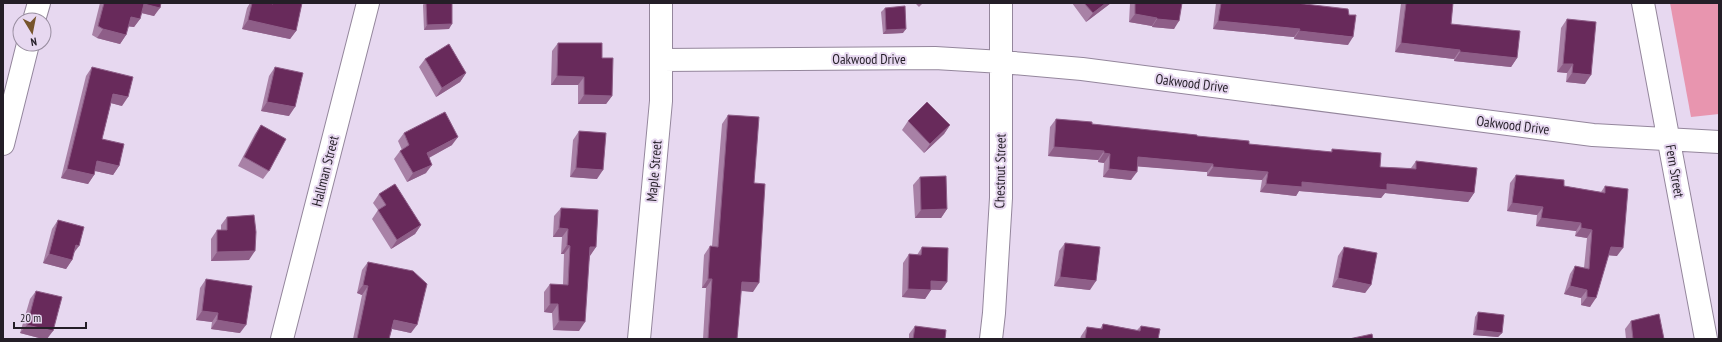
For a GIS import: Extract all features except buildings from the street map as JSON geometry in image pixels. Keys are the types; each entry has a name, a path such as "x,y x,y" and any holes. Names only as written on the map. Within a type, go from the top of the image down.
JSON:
{"street":[{"name":"Hallman Street","path":"282,339 368,3"},
{"name":"Maple Street","path":"639,339 661,101 661,3"},
{"name":"Chestnut Street","path":"991,339 1001,198 1001,3"},
{"name":"Fern Street","path":"1642,3 1706,339"},
{"path":"3,144 26,52"},
{"name":"Oakwood Drive","path":"662,60 935,58 1002,62 1082,69 1593,135 1719,142"}],"shaded area":[{"path":"1670,3 1719,3 1719,114 1691,117"}]}
